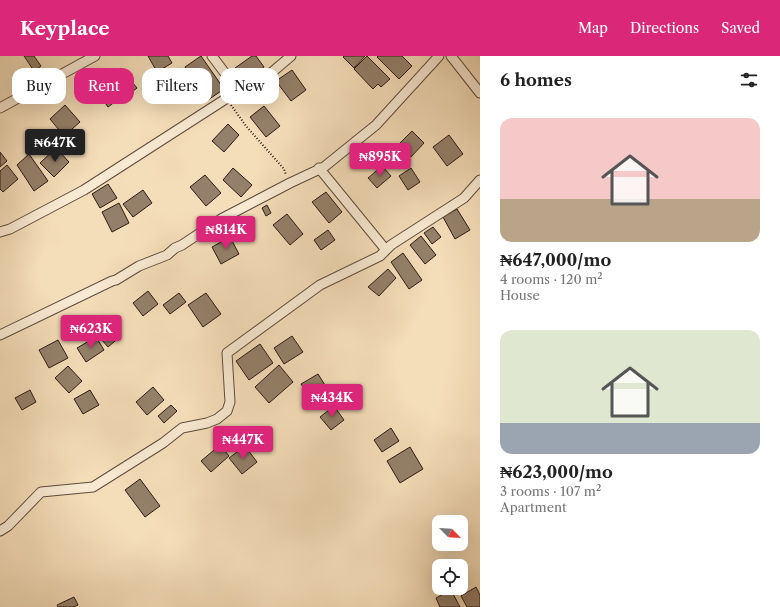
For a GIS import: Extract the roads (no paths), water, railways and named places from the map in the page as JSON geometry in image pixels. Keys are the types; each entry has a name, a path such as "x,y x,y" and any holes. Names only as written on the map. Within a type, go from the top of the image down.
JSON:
{"street":[{"path":"0,108 95,56"},
{"path":"212,56 221,68"},
{"path":"277,68 291,56"},
{"path":"0,335 116,280 139,266 167,255 175,248 221,220 319,168 324,167 376,125 439,56"},
{"path":"451,56 480,93"},
{"path":"0,232 10,229 84,190 220,103"},
{"path":"319,168 386,250"},
{"path":"0,531 8,526 42,492 93,487 163,444 182,428 207,423 217,419 227,411 230,402 227,353 320,285 380,256 391,245 464,198 480,180"}]}
